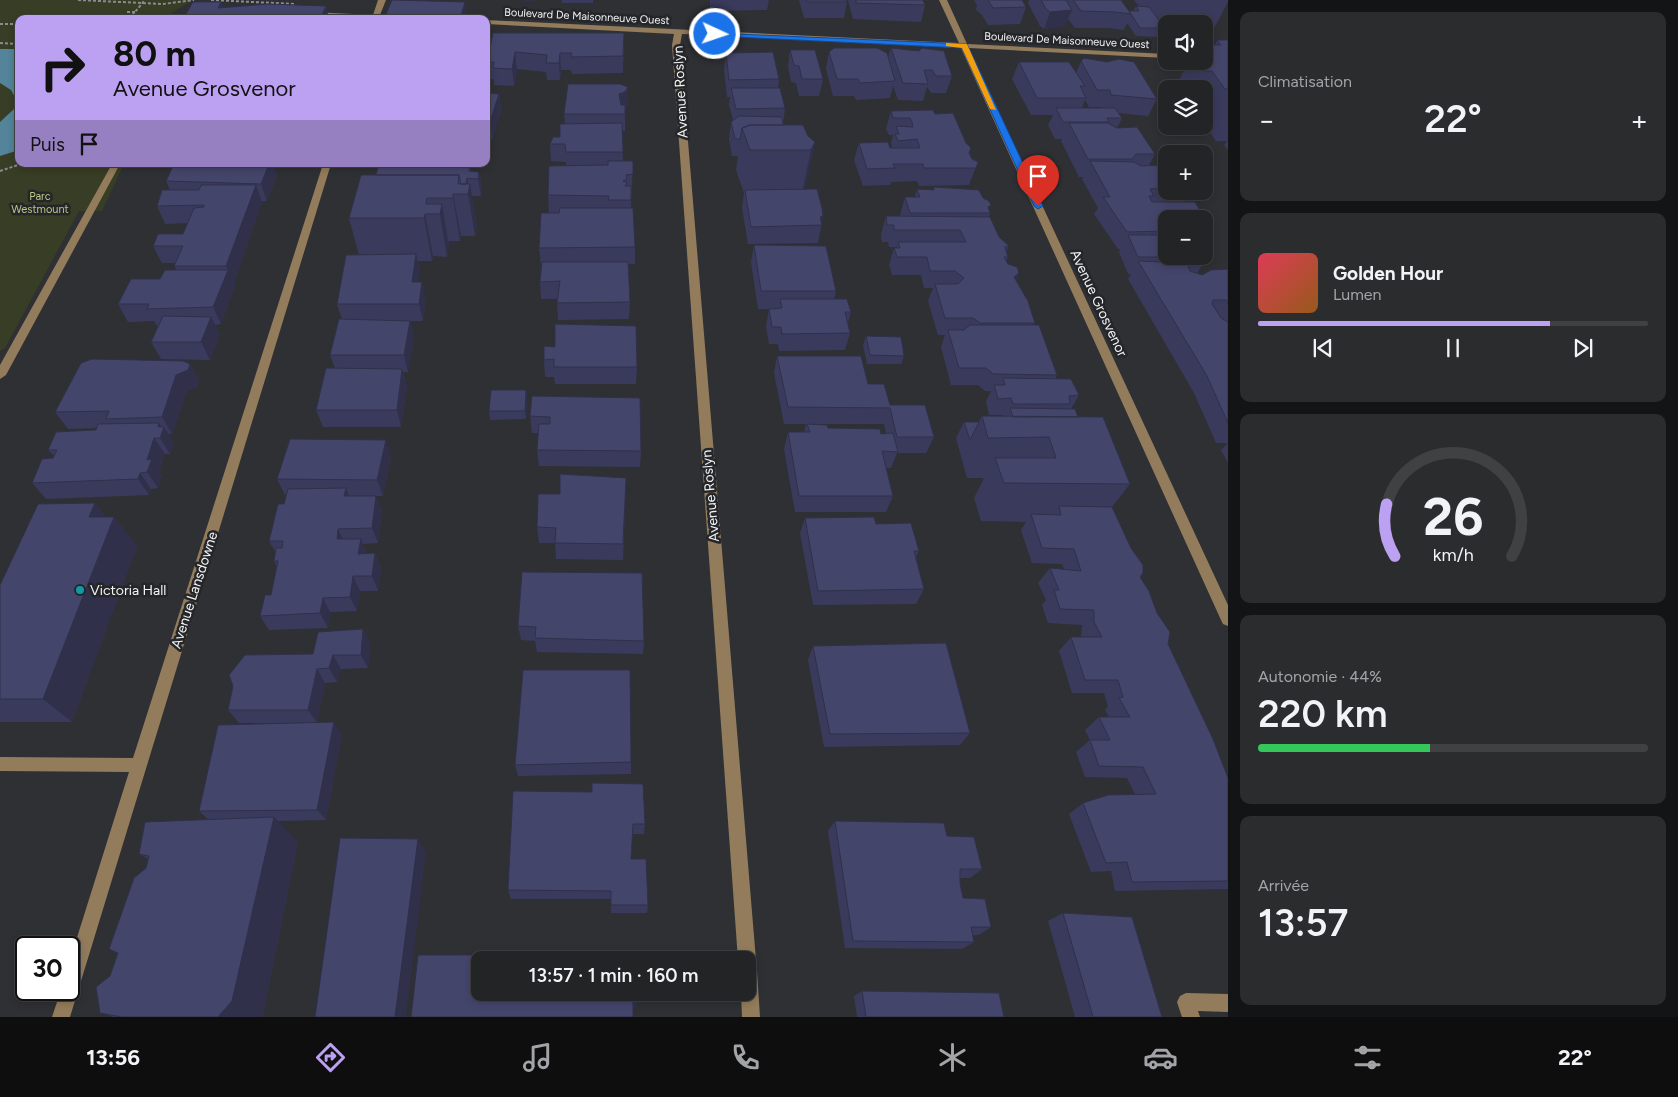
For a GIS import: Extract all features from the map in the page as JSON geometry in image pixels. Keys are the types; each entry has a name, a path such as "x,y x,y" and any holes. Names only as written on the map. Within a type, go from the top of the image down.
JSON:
{"street":[{"path":"376,15 382,0"},
{"name":"Avenue Grosvenor","path":"943,0 1228,620"},
{"path":"302,13 331,15"},
{"name":"Boulevard De Maisonneuve Ouest","path":"490,22 1158,56"},
{"name":"Avenue Roslyn","path":"678,32 676,45 683,149 746,951"},
{"path":"0,375 114,167"},
{"name":"Avenue Lansdowne","path":"61,1017 137,765 219,513 326,167"},
{"path":"0,764 137,765"},
{"path":"750,1001 751,1017"},
{"path":"1191,1017 1186,1002 1228,1003"}],"path":[{"path":"78,0 142,4 163,4 194,0"},
{"path":"110,2 115,0"},
{"path":"133,15 145,0"},
{"path":"211,0 297,4"},
{"path":"127,12 135,12"},
{"path":"0,24 15,24"},
{"path":"0,43 15,44"},
{"path":"0,171 15,166"}],"green space":[{"name":"Parc Westmount","path":"0,0 193,0 171,15 15,15 15,167 123,167 102,211 79,211 5,348 0,351"}],"water":[{"path":"0,49 15,49 15,97 11,90 0,83"},
{"path":"15,106 15,151 0,156 0,122"}],"building":[{"path":"392,0 465,2 461,15 386,15"},
{"path":"806,0 847,0 847,2 807,2"},
{"path":"856,0 923,0 925,5 856,3"},
{"path":"988,0 1022,0 1026,7 993,8"},
{"path":"1041,0 1066,0 1072,10 1050,12"},
{"path":"1073,0 1121,0 1131,14 1081,11"},
{"path":"193,2 221,2 218,8 268,4 326,6 322,15 185,15"},
{"path":"1136,6 1149,7 1158,19 1158,28 1140,28 1129,11 1139,11"},
{"path":"493,33 624,33 623,56 571,57 572,53 560,53 559,63 546,63 547,55 515,52 512,69 493,68 494,62 490,62"},
{"path":"1217,40 1228,40 1228,89 1225,89 1212,71 1203,70 1213,70 1213,45 1221,45"},
{"path":"834,48 877,48 887,53 895,81 860,83 858,79 837,79 829,52"},
{"path":"891,48 919,51 922,48 944,51 952,76 936,76 932,70 924,70 928,84 903,83"},
{"path":"790,50 815,50 823,79 802,79 799,66 794,65"},
{"path":"773,52 779,79 729,80 726,53"},
{"path":"1084,58 1107,62 1119,59 1134,62 1157,99 1111,95 1110,90 1097,90 1081,61"},
{"path":"1019,62 1069,62 1085,86 1080,86 1086,98 1037,98"},
{"path":"568,84 620,84 628,87 625,92 619,94 621,105 625,105 625,114 564,114"},
{"path":"731,88 780,88 785,108 736,109"},
{"path":"490,93 499,94 490,122"},
{"path":"1056,108 1115,108 1122,118 1107,118 1109,122 1063,122"},
{"path":"933,110 935,114 953,113 966,143 971,148 969,153 972,159 978,162 976,168 924,168 923,164 893,164 895,168 867,169 859,143 888,142 890,148 920,148 917,139 898,141 895,134 899,134 896,126 913,127 912,122 910,118 893,118 891,111"},
{"path":"739,116 782,117 783,125 750,125 742,128 740,139 735,139 731,122"},
{"path":"622,123 623,152 566,152 565,144 550,144 553,137 560,137 560,124"},
{"path":"1069,123 1108,123 1117,128 1137,127 1155,154 1136,154 1132,159 1088,159"},
{"path":"750,125 803,125 808,136 815,142 811,150 750,150 742,128"},
{"path":"608,161 633,161 633,174 626,175 627,179 623,181 627,182 625,186 631,186 631,200 608,200 609,196 548,195 549,166 608,165"},
{"path":"1090,161 1134,162 1141,166 1158,165 1158,188 1150,189 1154,196 1149,196 1152,202 1195,202 1200,210 1158,210 1158,231 1127,232 1103,197 1110,197"},
{"path":"173,167 268,167 261,184 166,181"},
{"path":"378,167 470,167 469,171 479,172 478,179 467,178 466,184 461,184 459,175 376,175"},
{"path":"361,175 459,175 458,184 470,184 468,194 453,194 453,198 427,198 426,204 442,204 440,214 425,214 424,218 349,218"},
{"path":"201,185 256,185 226,266 174,266 183,246 153,246 158,234 183,234 194,208 204,207 204,205 157,206 162,190 199,190"},
{"path":"934,187 979,190 983,198 989,201 991,205 988,207 990,213 910,213 905,197 920,197 917,189 934,190"},
{"path":"817,189 822,208 823,216 820,217 822,225 751,227 745,190"},
{"path":"560,208 633,208 635,247 539,248 541,213 559,213"},
{"path":"886,216 990,217 999,237 1009,246 1005,247 1008,257 1004,257 1008,264 1017,267 1019,273 1014,277 1028,301 1035,323 980,323 973,318 945,318 935,284 958,284 964,278 955,271 930,271 927,257 897,257 894,248 900,248 898,242 966,242 960,230 894,230 894,225 887,225"},
{"path":"1128,235 1158,235 1158,257 1138,257"},
{"path":"754,245 826,246 836,291 761,291"},
{"path":"416,254 412,282 422,282 419,304 337,304 346,255"},
{"path":"1138,261 1158,262 1158,265 1188,265 1190,271 1202,275 1211,270 1228,269 1228,304 1226,300 1213,300 1212,304 1221,318 1228,322 1228,423 1207,376"},
{"path":"542,262 628,262 630,302 557,303 560,281 540,282"},
{"path":"165,270 228,270 213,307 147,309 149,304 118,304 131,279 160,279"},
{"path":"780,299 847,299 851,312 845,312 850,333 782,334 781,327 772,327 769,309 782,308"},
{"path":"163,316 211,317 201,342 151,342"},
{"path":"339,319 410,321 404,355 330,355"},
{"path":"555,324 636,326 637,367 554,367 554,359 544,360 544,346 555,347"},
{"path":"970,325 1039,325 1057,375 993,374 986,368 959,368 948,330 964,330"},
{"path":"866,336 901,337 904,356 870,355"},
{"path":"777,356 861,356 868,384 884,384 890,405 925,405 934,437 897,437 890,408 788,407"},
{"path":"92,359 183,361 190,364 188,370 176,375 162,417 106,419 109,411 55,412 81,363"},
{"path":"326,368 402,369 397,410 316,410"},
{"path":"1003,378 1071,379 1079,395 1069,396 1070,404 1013,404 1011,398 998,399 994,385 1005,385"},
{"path":"491,390 526,390 525,411 489,411"},
{"path":"532,396 640,398 641,451 537,450 539,424 550,424 550,417 530,416"},
{"path":"1010,408 1075,409 1078,417 1013,417"},
{"path":"982,416 1103,417 1130,484 1004,483 995,458 1056,458 1049,437 988,438"},
{"path":"964,422 979,422 970,440"},
{"path":"159,423 158,427 164,427 160,438 154,438 147,460 152,459 147,472 140,473 138,479 32,483 42,459 53,458 57,450 48,450 56,432 96,430 98,424"},
{"path":"807,424 827,425 828,428 880,429 881,434 893,433 898,452 882,451 893,496 799,496 788,432 810,432"},
{"path":"290,439 386,440 377,480 277,479"},
{"path":"560,474 626,478 623,544 555,543 556,528 537,527 538,494 560,494"},
{"path":"346,488 344,496 376,496 372,528 338,529 337,539 361,539 358,554 375,553 372,576 353,576 350,597 323,598 320,613 260,616 265,595 271,595 278,561 274,561 276,548 282,548 283,541 269,541 278,504 284,504 288,489"},
{"path":"95,503 89,517 114,517 43,699 0,699 0,585 38,504"},
{"path":"1059,506 1112,507 1131,548 1143,565 1143,573 1140,577 1149,591 1157,613 1170,632 1168,644 1213,739 1228,778 1228,881 1132,882 1127,862 1106,863 1083,803 1108,795 1156,794 1143,767 1099,766 1090,740 1110,740 1099,717 1130,717 1119,698 1123,697 1118,680 1085,680 1071,637 1102,637 1094,622 1094,610 1060,609 1054,590 1059,590 1050,568 1081,571 1074,549 1042,548 1031,514 1061,515"},
{"path":"874,517 876,524 911,523 919,551 914,551 924,589 818,591 805,518"},
{"path":"522,572 642,573 644,641 535,638 536,627 518,626"},
{"path":"363,629 361,655 333,655 329,668 317,669 308,710 228,710 233,686 229,675 245,655 313,654 318,632"},
{"path":"946,643 970,733 830,734 813,646"},
{"path":"523,670 630,670 631,762 515,765"},
{"path":"334,722 317,810 199,811 218,725"},
{"path":"592,783 643,784 645,824 633,824 631,859 646,859 648,905 611,905 611,891 508,890 513,791 592,792"},
{"path":"274,817 232,1001 218,1017 122,1017 100,1013 96,987 110,976 118,953 109,949 134,878 146,868 149,856 139,854 145,822"},
{"path":"835,821 944,823 947,836 974,837 982,869 960,869 960,884 963,898 985,899 991,927 971,927 974,942 853,941"},
{"path":"340,838 418,839 395,1017 315,1017"},
{"path":"1063,913 1132,917 1162,1017 1093,1017"},
{"path":"418,955 471,955 471,1001 633,1001 633,1017 411,1017"},
{"path":"862,991 999,993 1004,1017 866,1017"}],"slow traffic":[{"path":"949,45 964,46 994,109"}],"place":[{"name":"Victoria Hall","path":"80,590"}],"route":[{"path":"715,34 964,46 1038,206"}]}
